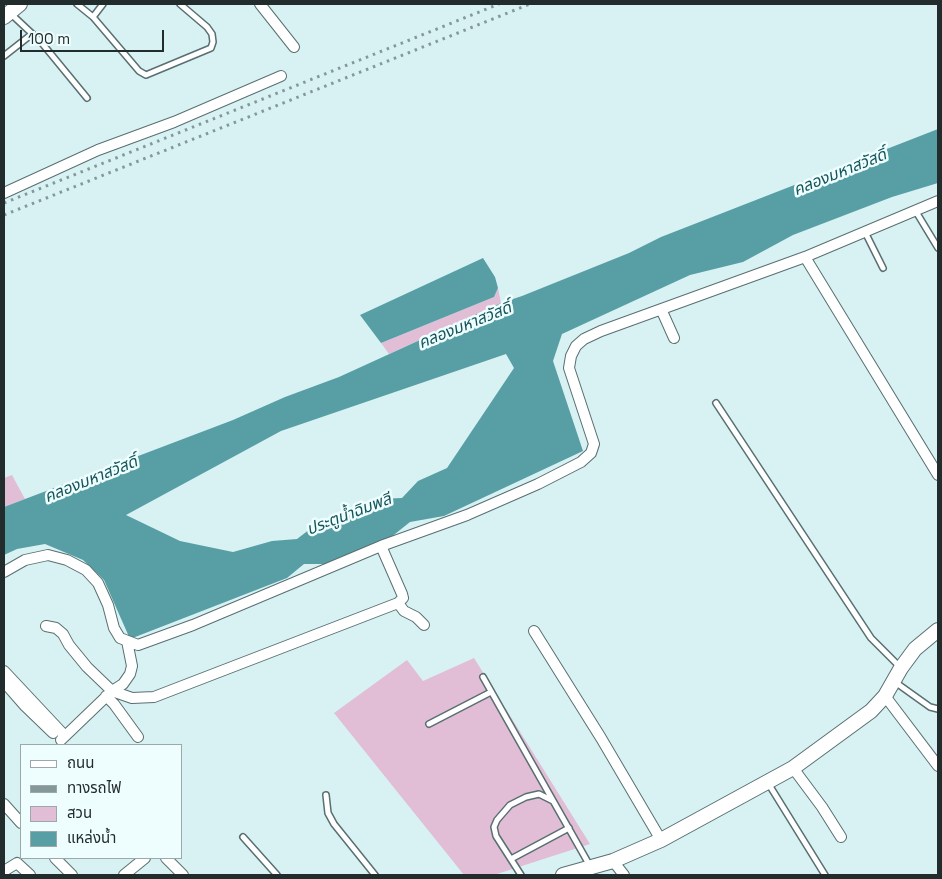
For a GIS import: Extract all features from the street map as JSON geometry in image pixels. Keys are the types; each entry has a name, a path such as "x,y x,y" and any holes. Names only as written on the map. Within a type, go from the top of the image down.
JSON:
{"street":[{"path":"260,4 294,47"},
{"path":"4,194 98,150 174,122 282,76"},
{"path":"4,572 25,560 48,555 67,560 86,570 98,583 108,605 114,628 120,638 138,645 193,625 382,546 467,515 538,484 581,462 590,453 594,444 569,368 571,356 576,346 584,339 601,331 805,257 938,201"},
{"path":"805,257 938,475"},
{"path":"661,309 674,338"},
{"path":"109,694 132,698 154,697 398,603 402,598 402,594 382,546"},
{"path":"398,603 404,611 416,616 424,625"},
{"path":"46,626 56,628 63,634 69,645 109,694 138,737"},
{"path":"563,875 613,861 661,840 793,768 871,711 885,696 901,668 915,649 938,630"},
{"path":"534,631 601,738 661,840"},
{"path":"64,740 109,694 123,684 130,674 132,666 127,641"},
{"path":"4,671 64,740"},
{"path":"4,682 25,706 64,740"},
{"path":"885,696 938,766"},
{"path":"793,768 822,807 840,836"},
{"path":"4,804 20,822"},
{"path":"56,859 72,875"},
{"path":"124,875 144,859"},
{"path":"167,859 183,875"},
{"path":"613,861 624,875"},
{"path":"4,871 17,862 30,875"}],"lane":[{"path":"77,4 93,18 140,71 146,75 211,48 213,42 212,34 207,27 180,4"},
{"path":"93,18 103,4"},
{"path":"11,11 41,42 87,98"},
{"path":"4,56 32,34"},
{"path":"915,210 938,248"},
{"path":"866,232 883,268"},
{"path":"716,403 871,638 901,668"},
{"path":"483,677 591,868"},
{"path":"894,681 930,707 938,709"},
{"path":"429,724 491,692"},
{"path":"768,782 825,875"},
{"path":"521,875 496,836 494,827 497,820 510,805 526,797 539,794 554,802"},
{"path":"326,795 328,813 334,824 375,875"},
{"path":"511,859 569,828"},
{"path":"242,837 277,875"}],"green space":[{"path":"498,288 501,303 389,354 381,343 494,297"},
{"path":"12,475 25,499 4,507 4,478"},
{"path":"474,658 590,844 494,875 464,875 334,713 407,660 423,681"}],"water":[{"path":"938,129 938,183 892,197 793,235 743,262 690,275 562,334 553,361 583,451 444,516 410,522 390,538 325,564 304,564 287,578 130,639 104,580 83,560 45,544 17,549 4,555 4,507 233,420 285,397 339,377 501,303 629,253 661,237","holes":["506,354 514,368 447,468 418,481 402,498 377,499 314,526 297,539 272,541 233,552 180,541 126,515 281,431"]},
{"path":"483,258 495,277 498,288 494,297 381,343 360,315"}],"railway":[{"path":"4,203 499,4"},
{"path":"4,215 530,4"}],"water label":[{"name":"คลองมหาสวัสดิ์","path":"840,173"},
{"name":"คลองมหาสวัสดิ์","path":"465,326"},
{"name":"คลองมหาสวัสดิ์","path":"91,480"},
{"name":"ประตูน้ำฉิมพลี","path":"349,515"}]}
